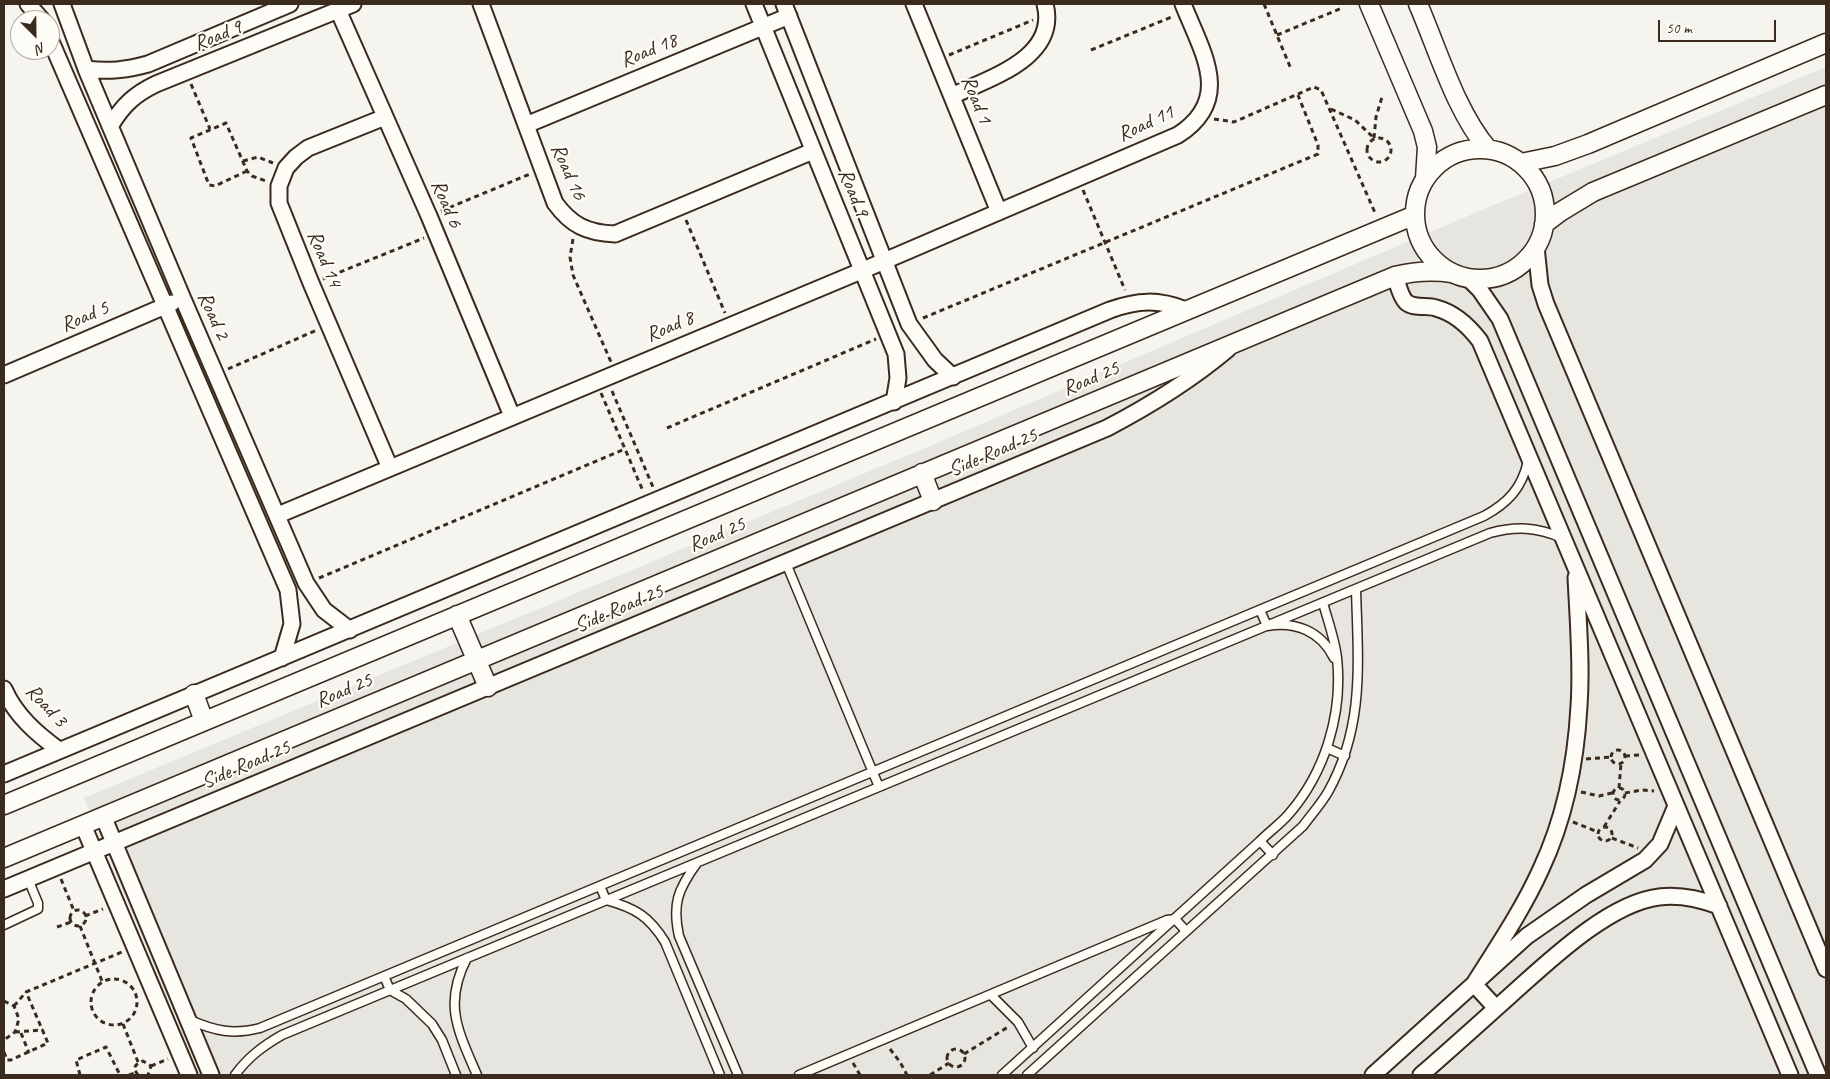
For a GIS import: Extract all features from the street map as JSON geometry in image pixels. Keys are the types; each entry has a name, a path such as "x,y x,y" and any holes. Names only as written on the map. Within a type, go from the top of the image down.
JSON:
{"street":[{"name":"Road 2","path":"62,4 86,69 306,583 324,610 350,630"},
{"name":"Road 9","path":"86,69 107,72 128,70 148,64 290,4"},
{"name":"Road 9","path":"110,125 122,107 137,93 353,4"},
{"name":"Road 16","path":"481,4 555,203 564,216 579,228 596,233 615,234 813,151"},
{"name":"Road 9","path":"754,4 896,354 898,378 894,402"},
{"name":"Road 1","path":"914,4 999,212"},
{"path":"1369,4 1423,131 1427,146 1425,179"},
{"path":"1418,4 1463,111 1478,138 1488,149"},
{"name":"Road 11","path":"1078,178 1178,135 1193,125 1204,112 1210,95 1211,77 1184,7"},
{"path":"952,96 1017,64 1034,52 1044,34 1046,9"},
{"name":"Road 6","path":"338,10 429,216 512,416"},
{"name":"Road 9","path":"787,10 883,262 909,324 935,360 952,377"},
{"name":"Road 18","path":"526,125 764,27 787,10"},
{"path":"1520,163 1555,156 1588,144 1826,44"},
{"name":"Road 2","path":"59,60 164,307 288,590 292,607 292,624 282,658"},
{"path":"1544,224 1576,201 1593,192 1826,95"},
{"name":"Road 14","path":"385,117 308,148 296,156 286,168 279,186 279,202 311,283 390,468"},
{"path":"1460,276 1488,279 1507,273 1524,262 1536,247 1544,224 1544,201 1536,180 1520,163 1505,154 1488,149 1470,150 1452,155 1437,165 1425,179 1417,196 1414,215 1419,239 1432,259 1480,290 1500,319 1818,1075"},
{"name":"Road 8","path":"278,515 862,271 1078,178"},
{"name":"Road 25","path":"4,805 1414,215"},
{"path":"1536,247 1537,266 1546,304 1826,969"},
{"name":"Road 25","path":"4,858 1395,276 1413,271 1432,270 1460,276"},
{"path":"1395,276 1404,300 1410,305 1435,307 1453,314 1468,326 1480,341 1790,1075"},
{"name":"Road 5","path":"4,375 183,299"},
{"path":"4,774 1130,302 1148,300 1168,302 1186,310"},
{"name":"Side Road 25","path":"4,889 786,563 1123,420 1153,404 1197,375 1237,342"},
{"path":"922,473 933,501"},
{"path":"1474,984 1516,918 1542,868 1561,817 1574,760 1580,705 1576,568"},
{"path":"457,615 488,687"},
{"name":"Road 3","path":"4,689 15,709 28,724 59,750"},
{"path":"194,694 204,721"},
{"path":"1373,1075 1546,922 1606,883 1637,866 1652,854 1667,832 1674,799"},
{"path":"103,816 210,1075"},
{"path":"83,825 189,1075"},
{"path":"1422,1075 1566,946 1619,911 1639,902 1659,897 1680,896 1719,906"},
{"path":"1474,984 1496,1008"}],"lane":[{"path":"187,1019 223,1032 242,1033 260,1028 1260,610 1501,506 1515,493 1525,476 1529,457"},
{"path":"235,1075 249,1058 282,1035 1490,533 1504,529 1534,528 1564,539"},
{"path":"786,563 879,787"},
{"path":"1027,1075 1303,826 1328,793 1345,756 1356,714 1358,671 1356,589"},
{"path":"1002,1075 1260,841 1288,814 1305,791 1327,748 1335,719 1338,688 1337,657 1323,603"},
{"path":"1260,610 1267,626"},
{"path":"1267,626 1287,624 1306,629 1316,635 1330,651 1337,672"},
{"path":"1091,680 1098,696"},
{"path":"980,727 986,742"},
{"path":"1327,748 1345,756"},
{"path":"709,840 715,855"},
{"path":"1260,841 1273,854"},
{"path":"696,863 685,880 677,898 675,917 679,936 738,1075"},
{"path":"4,925 38,909 38,903 28,879"},
{"path":"600,886 606,900 642,914 655,926 664,942 720,1075"},
{"path":"798,1075 1167,920 1175,920 1186,931"},
{"path":"491,931 497,946"},
{"path":"468,958 459,975 454,993 454,1012 458,1030 477,1075"},
{"path":"384,976 390,990 406,999 432,1024 442,1040 456,1075"},
{"path":"991,995 1018,1022 1032,1048"},
{"path":"1087,998 1098,1011"},
{"path":"697,1021 712,1015"}],"path":[{"path":"1264,4 1291,69"},
{"path":"1091,50 1184,7"},
{"path":"1277,35 1342,8"},
{"path":"937,60 1046,9"},
{"path":"185,72 210,129"},
{"path":"1204,112 1218,120 1234,122 1314,88 1321,90 1382,229"},
{"path":"909,324 1318,154 1318,145 1298,94"},
{"path":"1330,108 1355,120 1374,138 1387,140 1391,145 1389,158 1384,162 1371,160 1367,155 1367,148 1374,138 1376,117 1382,97"},
{"path":"247,172 214,186 209,185 190,139 210,129 228,124 247,172 252,176 279,186"},
{"path":"243,161 258,157 286,168"},
{"path":"429,216 542,169"},
{"path":"1078,178 1130,302"},
{"path":"680,206 730,326"},
{"path":"579,228 572,239 570,257 573,274 606,377 625,449 654,502"},
{"path":"311,283 436,233"},
{"path":"216,374 329,325"},
{"path":"667,428 888,334"},
{"path":"606,377 654,502"},
{"path":"306,583 625,449"},
{"path":"1567,789 1599,796 1612,793 1619,788 1621,763 1625,756 1621,750 1614,751 1611,757"},
{"path":"1574,760 1611,757"},
{"path":"1611,757 1614,763 1621,763"},
{"path":"1619,788 1625,793"},
{"path":"1598,832 1604,827 1625,793 1642,790 1674,799"},
{"path":"1612,793 1613,797 1620,800"},
{"path":"1561,817 1598,832 1601,841 1607,842 1612,838"},
{"path":"1604,827 1610,829 1612,838"},
{"path":"1612,838 1652,854"},
{"path":"56,867 74,911"},
{"path":"70,922 74,911"},
{"path":"74,911 79,911 85,916 83,924 80,926"},
{"path":"70,922 80,926"},
{"path":"57,927 70,922"},
{"path":"80,926 102,981"},
{"path":"14,1006 26,992 134,947"},
{"path":"113,978 124,980 135,992 137,1008 132,1017 123,1024 113,1026 103,1023 93,1012 90,997 94,988 102,981 113,978"},
{"path":"4,1052 9,1061 46,1045 42,1030 26,992"},
{"path":"4,1001 14,1006 20,1019 15,1032 4,1040"},
{"path":"964,1054 1018,1022"},
{"path":"123,1024 138,1062"},
{"path":"15,1032 42,1030"},
{"path":"21,1033 29,1053"},
{"path":"882,1040 900,1062 907,1075"},
{"path":"80,1075 76,1060 106,1047 120,1075"},
{"path":"959,1049 964,1054 963,1062 960,1065 952,1066 949,1063 947,1056 951,1050 959,1049"},
{"path":"138,1062 143,1061 151,1066 148,1075"},
{"path":"129,1075 136,1074 134,1069 138,1062"},
{"path":"930,1075 949,1063"}],"shaded area":[{"path":"1826,67 1826,1075 199,1075 84,798 918,451 1482,210"}]}
